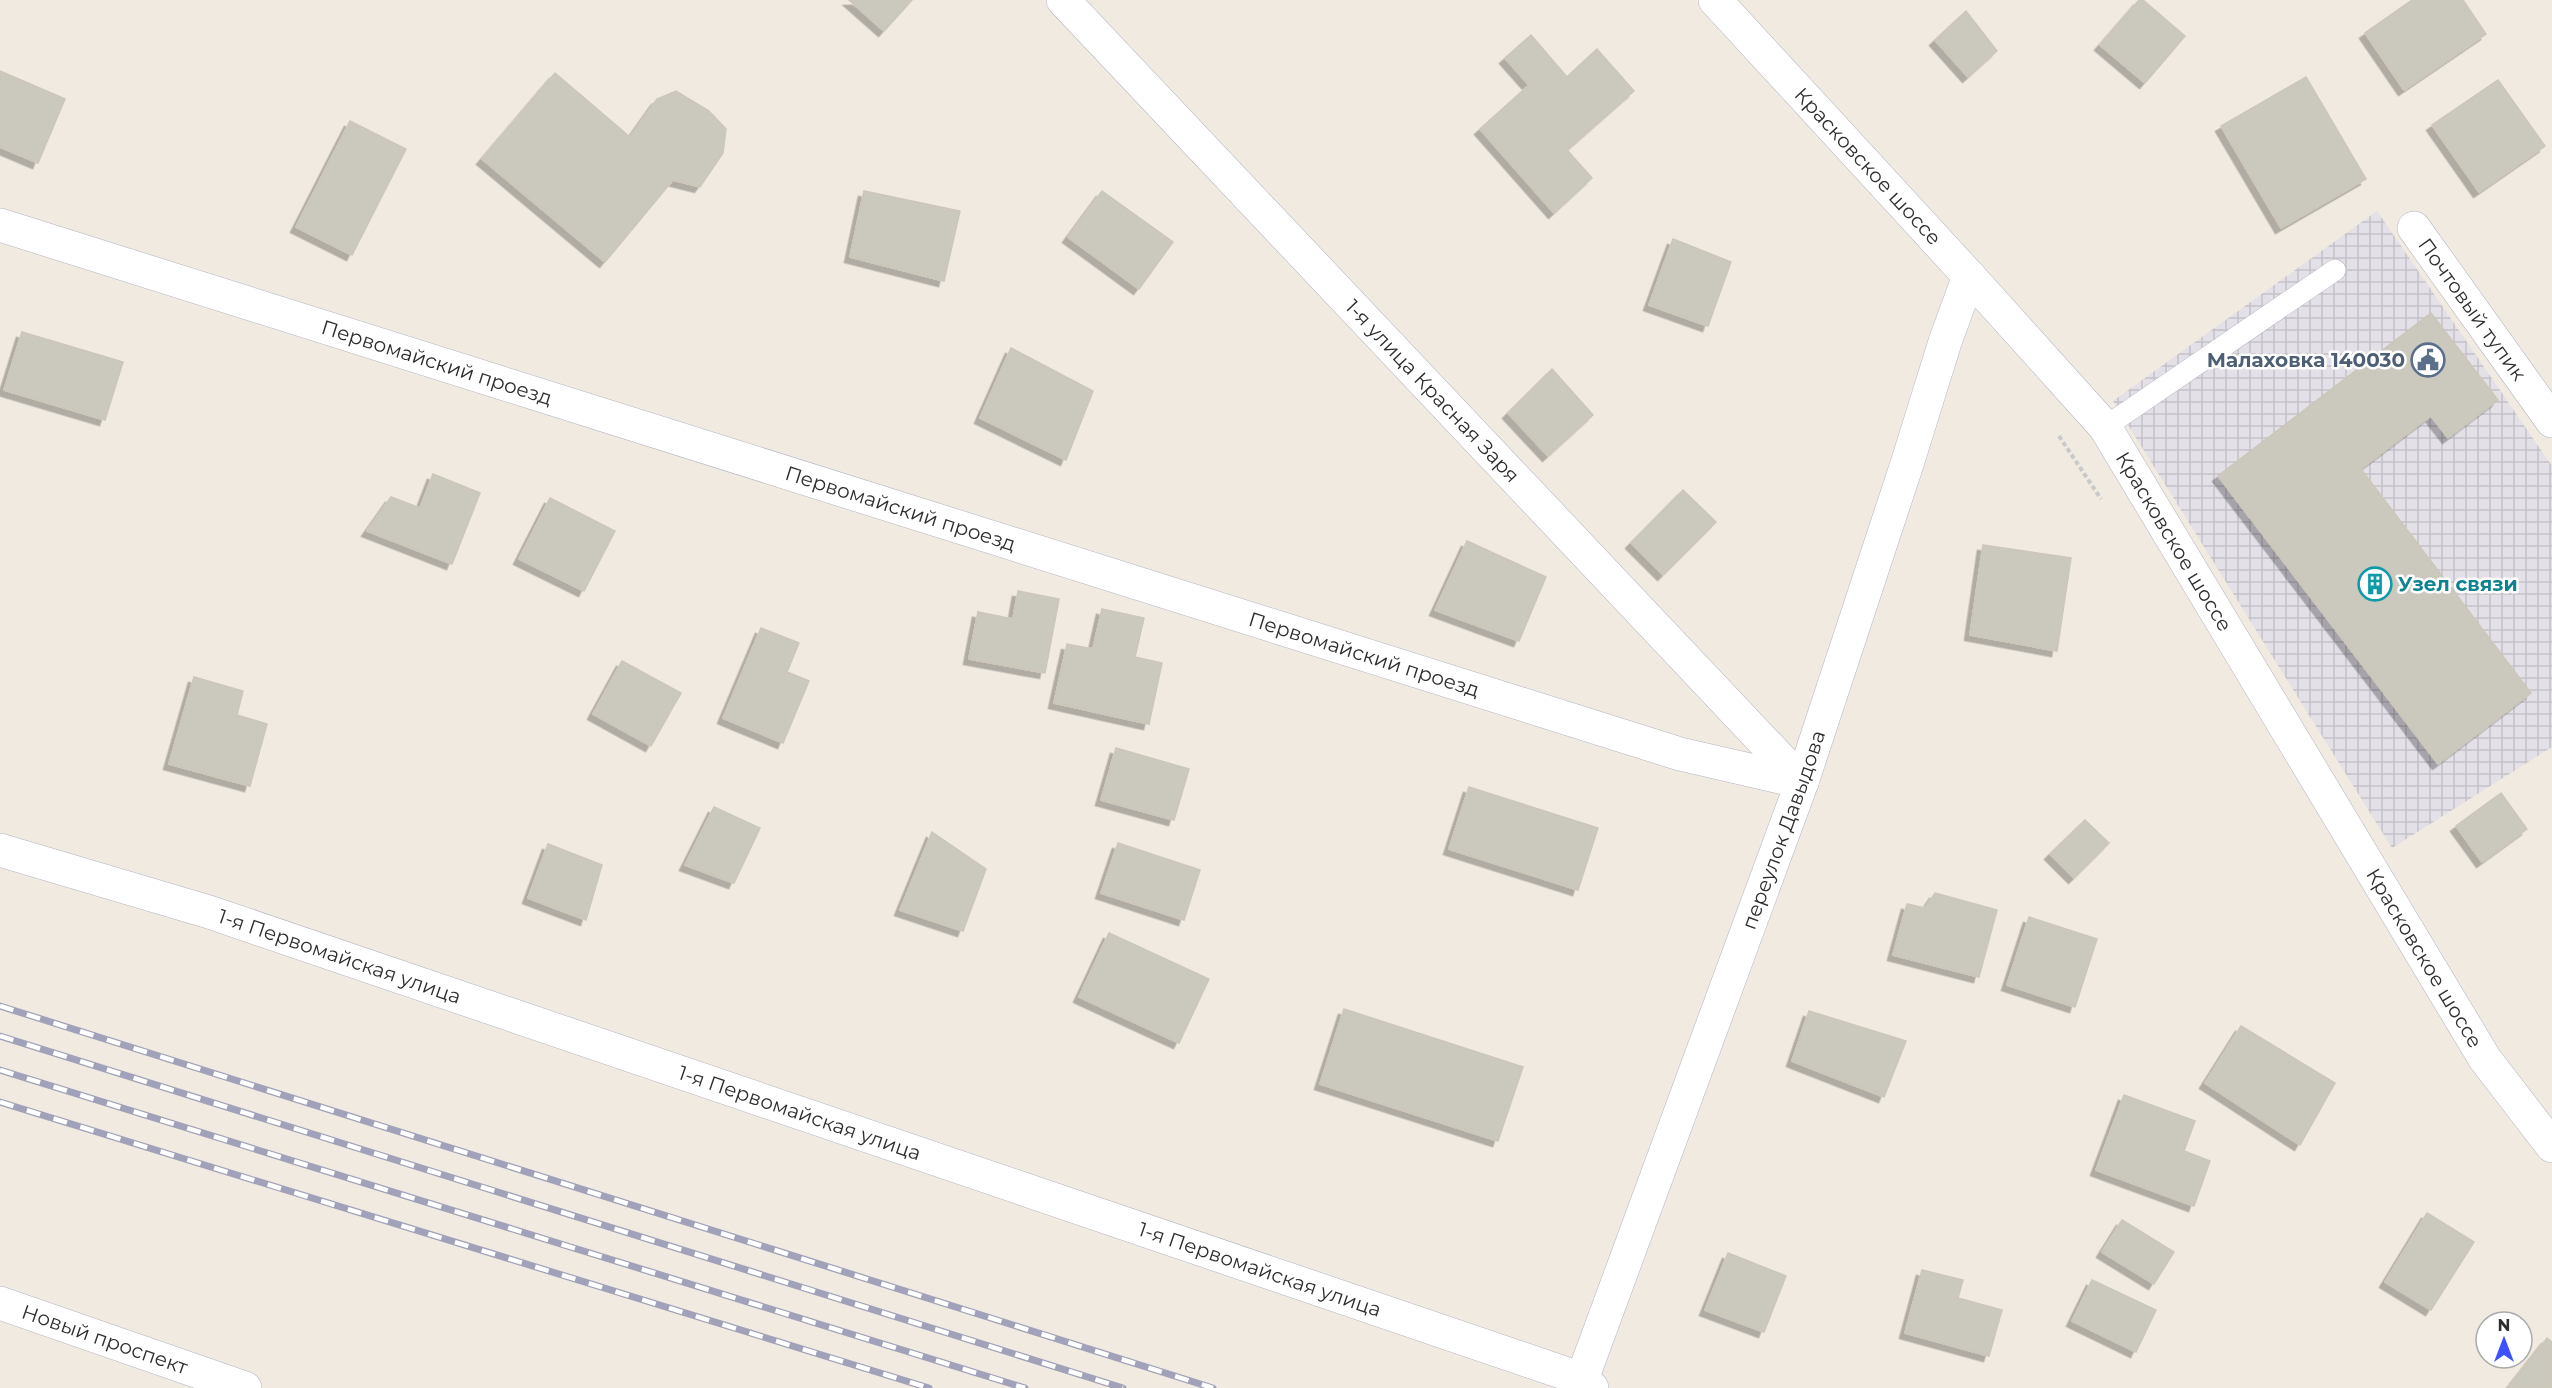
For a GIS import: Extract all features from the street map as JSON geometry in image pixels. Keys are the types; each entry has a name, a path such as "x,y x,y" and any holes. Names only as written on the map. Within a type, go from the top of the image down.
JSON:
{"street":[{"name":"1-я улица Красная Заря","path":"1063,0 1802,782"},
{"name":"Красковское шоссе","path":"1714,0 2105,427 2485,1059 2552,1146"},
{"name":"Первомайский проезд","path":"0,225 1680,754 1802,782"},
{"name":"Почтовый тупик","path":"2414,228 2552,421"},
{"name":"переулок Давыдова","path":"1587,1384 1802,782 1945,342 1969,276"},
{"name":"1-я Первомайская улица","path":"0,850 220,916 1587,1384"},
{"name":"Новый проспект","path":"0,1303 245,1388"}],"lane":[{"path":"2105,427 2335,270"}],"path":[{"path":"2058,435 2108,509"}],"shaded area":[{"path":"2377,211 2552,466 2552,747 2392,848 2113,401"}],"building":[{"path":"849,0 912,0 884,31"},
{"path":"2139,0 2143,0 2185,36 2145,83 2100,45"},
{"path":"2412,0 2463,0 2486,34 2404,90 2365,33"},
{"path":"1966,11 1997,51 1968,77 1935,40"},
{"path":"1531,35 1567,77 1597,49 1634,91 1567,150 1592,178 1554,213 1480,129 1529,85 1505,58"},
{"path":"0,71 65,99 38,163 0,147"},
{"path":"555,73 630,137 657,99 676,91 709,111 726,129 723,153 700,187 673,180 605,262 482,159"},
{"path":"2306,77 2366,179 2281,228 2221,126"},
{"path":"2498,80 2545,146 2479,192 2432,125"},
{"path":"350,121 406,149 352,255 296,227"},
{"path":"864,191 960,211 944,281 850,257"},
{"path":"1102,191 1173,242 1139,289 1068,237"},
{"path":"1673,239 1731,262 1708,326 1649,305"},
{"name":"Узел связи","path":"2431,313 2498,400 2448,438 2431,416 2361,469 2531,693 2438,764 2218,476"},
{"path":"22,332 123,362 105,420 4,390"},
{"path":"1011,348 1093,391 1066,460 980,418"},
{"path":"1552,369 1593,415 1548,456 1508,413"},
{"path":"433,474 480,493 452,564 367,531 391,497 420,508"},
{"path":"1683,490 1716,522 1663,575 1631,543"},
{"path":"550,498 615,531 584,591 519,559"},
{"path":"1467,541 1546,577 1519,641 1435,610"},
{"path":"1983,545 2071,558 2057,651 1970,635"},
{"path":"1018,591 1059,599 1045,673 969,659 978,612 1013,619"},
{"path":"1102,609 1144,618 1135,657 1162,663 1149,724 1054,703 1067,644 1093,649"},
{"path":"761,628 799,643 787,672 809,681 783,743 723,718"},
{"path":"622,661 681,693 651,746 593,714"},
{"path":"194,677 243,691 237,715 267,724 250,786 169,764"},
{"path":"1116,748 1189,769 1174,820 1101,800"},
{"path":"1469,787 1598,828 1578,890 1449,849"},
{"path":"2501,793 2527,829 2482,862 2456,826"},
{"path":"714,807 760,828 734,883 685,865"},
{"path":"2085,820 2109,843 2074,878 2050,854"},
{"path":"932,832 986,869 963,931 900,910"},
{"path":"1118,843 1200,870 1184,920 1101,893"},
{"path":"548,844 602,865 586,920 528,898"},
{"path":"1935,893 1997,910 1979,977 1893,955 1907,904 1925,908"},
{"path":"2029,917 2097,939 2075,1007 2007,985"},
{"path":"1109,933 1209,979 1179,1043 1079,997"},
{"path":"1344,1009 1523,1067 1498,1141 1320,1084"},
{"path":"1809,1011 1906,1041 1884,1097 1792,1061"},
{"path":"2241,1026 2335,1083 2300,1145 2205,1083"},
{"path":"2124,1095 2195,1121 2184,1151 2210,1161 2194,1206 2096,1170"},
{"path":"2427,1213 2474,1242 2431,1310 2385,1282"},
{"path":"2122,1220 2174,1252 2154,1284 2102,1252"},
{"path":"1728,1253 1786,1276 1764,1332 1705,1310"},
{"path":"1922,1270 1963,1280 1958,1298 2002,1310 1989,1356 1905,1333"},
{"path":"2092,1280 2156,1310 2136,1352 2072,1321"},
{"path":"2547,1338 2552,1342 2552,1388 2508,1388 2522,1370 2534,1370 2534,1355"}],"railway":[{"path":"0,1006 1213,1388"},
{"path":"0,1036 1123,1388"},
{"path":"0,1070 1025,1388"},
{"path":"0,1102 929,1388"}],"place":[{"name":"Малаховка 140030","path":"2428,360"},
{"name":"Узел связи","path":"2375,584"}]}
